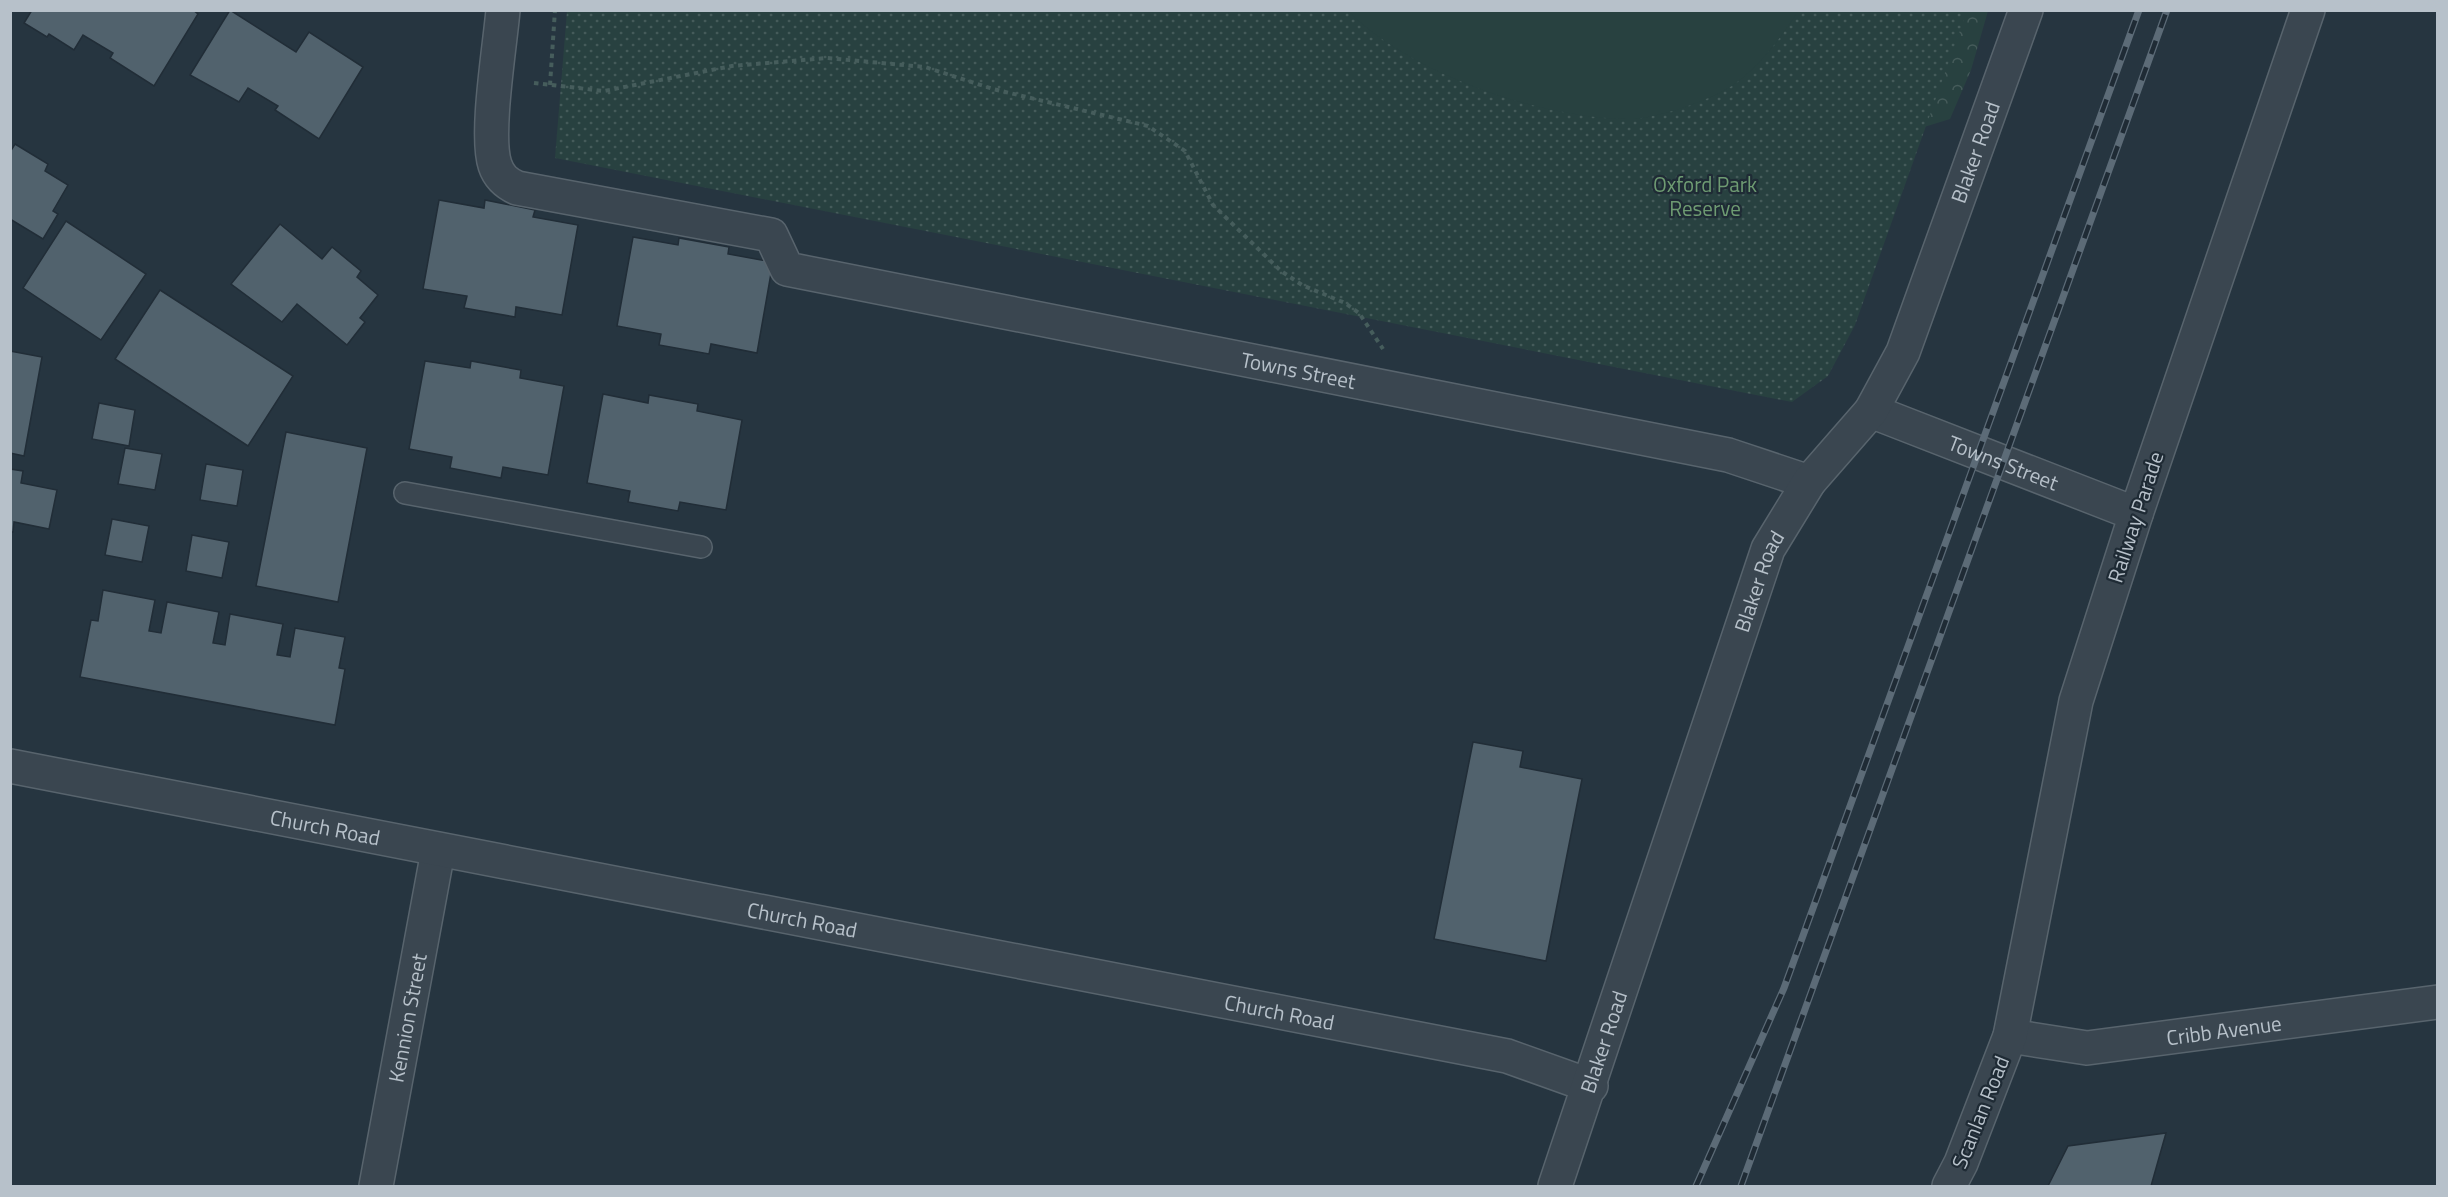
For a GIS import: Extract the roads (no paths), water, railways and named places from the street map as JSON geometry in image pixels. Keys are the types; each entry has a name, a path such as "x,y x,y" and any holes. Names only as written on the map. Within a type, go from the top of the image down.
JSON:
{"street":[{"name":"Towns Street","path":"503,10 491,138 494,164 506,183 517,188 771,235 787,269 1728,455 1809,482"},
{"name":"Blaker Road","path":"1556,1186 1768,549 1809,482 1871,411 1903,352 2026,10"},
{"name":"Railway Parade","path":"2010,1036 2076,702 2136,514 2308,10"},
{"name":"Towns Street","path":"1871,411 2136,514"},
{"name":"Church Road","path":"10,766 1507,1056 1591,1086"},
{"name":"Kennion Street","path":"376,1186 438,850"},
{"name":"Cribb Avenue","path":"2010,1036 2087,1048 2438,1002"},
{"name":"Scanlan Road","path":"1949,1186 1961,1163 2010,1036"}],"lane":[{"path":"405,493 700,547"}],"railway":[{"path":"1696,1186 1784,988 2139,10"},
{"path":"1741,1186 2167,10"}],"park label":[{"name":"Oxford Park Reserve","path":"1705,196"}]}
